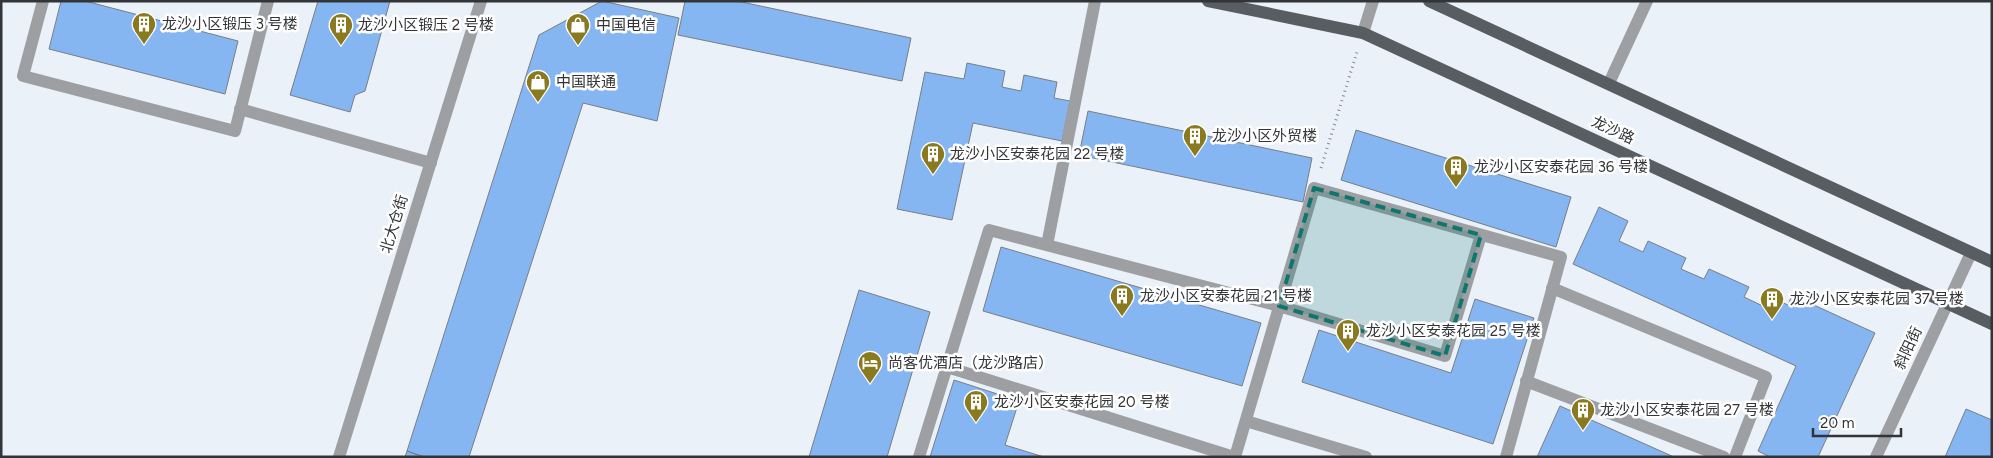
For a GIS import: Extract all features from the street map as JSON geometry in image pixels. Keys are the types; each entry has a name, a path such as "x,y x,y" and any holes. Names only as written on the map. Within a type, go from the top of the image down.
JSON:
{"main road":[{"name":"龙沙路","path":"1208,1 1363,32 1992,324"},
{"path":"1429,1 1992,262"}],"street":[{"path":"43,1 23,76 235,131 268,1"},
{"name":"北大仓街","path":"339,457 481,1"},
{"path":"1047,245 1095,1"},
{"path":"1363,32 1373,1"},
{"path":"1609,83 1647,1"},
{"path":"240,109 431,163"},
{"path":"947,367 1234,457 1314,188 1561,257 1506,457"},
{"path":"920,457 989,230 1279,306 1444,356 1481,234"},
{"name":"斜阳街","path":"1876,457 1971,253"},
{"path":"1552,288 1766,377 1735,457"},
{"path":"1526,381 1724,457"},
{"path":"1246,421 1366,457"}],"path":[{"path":"1314,188 1363,32"}],"highlighted area":[{"path":"1314,188 1481,235 1445,356 1279,306"}],"building":[{"name":"龙沙小区锻压 3 号楼","path":"61,1 85,1 238,41 225,94 49,49"},
{"name":"龙沙小区锻压 2 号楼","path":"318,1 390,1 365,91 355,95 350,112 290,95"},
{"path":"602,1 679,18 657,121 583,103 469,457 424,457 407,451 539,35"},
{"path":"685,1 737,1 911,38 902,81 678,35"},
{"name":"龙沙小区安泰花园 22 号楼","path":"967,63 1005,71 1002,87 1021,91 1024,75 1057,82 1054,98 1070,101 1062,141 973,123 952,220 897,209 925,72 964,79"},
{"name":"龙沙小区外贸楼","path":"1088,111 1312,158 1303,202 1079,155"},
{"name":"龙沙小区安泰花园 36 号楼","path":"1356,130 1571,197 1556,247 1341,180"},
{"name":"龙沙小区安泰花园 37 号楼","path":"1599,207 1628,221 1619,241 1643,252 1648,241 1686,258 1681,269 1704,279 1709,269 1749,287 1744,297 1767,308 1772,298 1788,305 1792,295 1875,333 1818,457 1770,457 1758,451 1796,366 1573,264"},
{"name":"龙沙小区安泰花园 21 号楼","path":"1001,247 1261,323 1242,386 983,311"},
{"name":"尚客优酒店（龙沙路店）","path":"859,290 930,312 887,457 809,457"},
{"name":"龙沙小区安泰花园 25 号楼","path":"1475,299 1534,318 1493,444 1302,382 1319,330 1451,373"},
{"name":"龙沙小区安泰花园 20 号楼","path":"954,380 1019,401 1005,445 1044,457 930,457"},
{"name":"龙沙小区安泰花园 27 号楼","path":"1560,406 1674,457 1537,457"},
{"path":"1966,409 1992,420 1992,457 1945,457"},
{"path":"407,451 424,457 405,457"}],"place":[{"name":"龙沙小区锻压 3 号楼","path":"144,45"},
{"name":"龙沙小区锻压 2 号楼","path":"341,46"},
{"name":"中国电信","path":"578,46"},
{"name":"中国联通","path":"538,103"},
{"name":"龙沙小区外贸楼","path":"1195,157"},
{"name":"龙沙小区安泰花园 22 号楼","path":"933,175"},
{"name":"龙沙小区安泰花园 36 号楼","path":"1456,188"},
{"name":"龙沙小区安泰花园 21 号楼","path":"1122,317"},
{"name":"龙沙小区安泰花园 37 号楼","path":"1772,320"},
{"name":"龙沙小区安泰花园 25 号楼","path":"1348,352"},
{"name":"尚客优酒店（龙沙路店）","path":"870,384"},
{"name":"龙沙小区安泰花园 20 号楼","path":"976,423"},
{"name":"龙沙小区安泰花园 27 号楼","path":"1583,431"}]}
